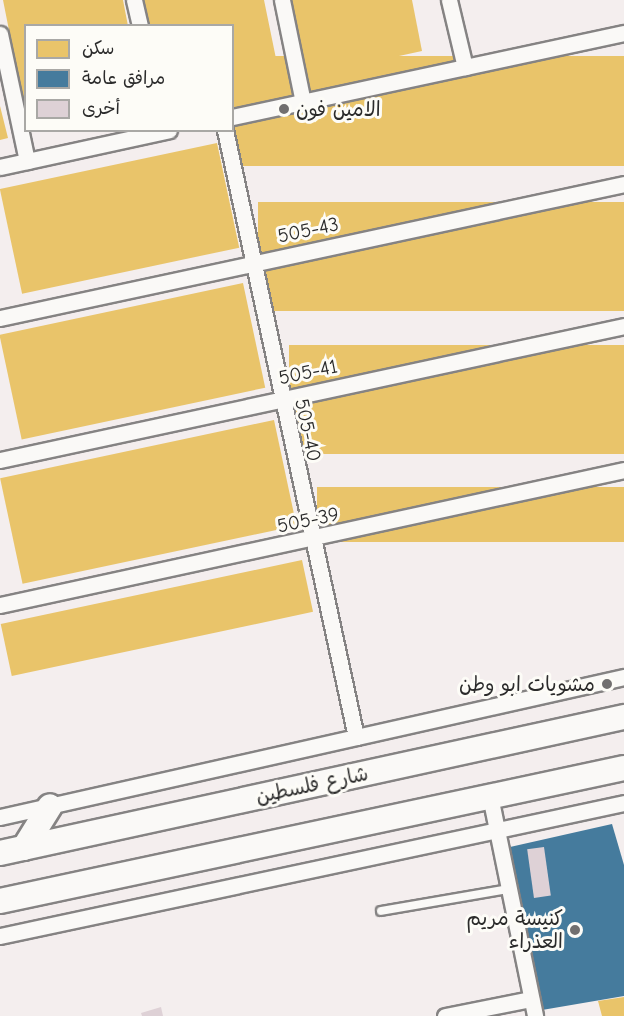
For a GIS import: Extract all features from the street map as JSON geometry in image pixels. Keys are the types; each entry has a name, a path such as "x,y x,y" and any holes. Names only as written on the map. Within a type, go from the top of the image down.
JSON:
{"main road":[{"name":"شارع فلسطين","path":"0,853 624,717"},
{"path":"0,901 624,768"},
{"path":"24,848 50,806"}],"street":[{"path":"134,0 140,24"},
{"path":"282,0 303,102"},
{"path":"449,0 465,67"},
{"path":"234,117 624,33"},
{"path":"0,34 27,161"},
{"path":"0,167 160,132"},
{"name":"505-40","path":"225,132 310,541 356,737"},
{"name":"505-43","path":"0,318 624,184"},
{"name":"505-41","path":"0,460 624,326"},
{"name":"505-39","path":"0,605 310,541 624,470"},
{"path":"0,817 624,677"},
{"path":"490,796 536,1016"},
{"path":"0,936 624,803"},
{"path":"444,1016 531,999"}],"lane":[{"path":"381,911 508,889"}],"building: سكن":[{"path":"3,0 123,0 128,24 24,24 24,106"},
{"path":"143,0 264,0 281,83 234,93 234,24 149,24"},
{"path":"291,0 412,0 422,51 307,76"},
{"path":"234,56 624,56 624,166 229,166 229,132 234,132"},
{"path":"0,106 8,138 0,140"},
{"path":"217,143 239,248 22,294 0,189"},
{"path":"258,202 624,202 624,311 258,311"},
{"path":"243,283 265,388 22,439 0,335"},
{"path":"289,345 624,345 624,454 289,454"},
{"path":"274,420 296,526 23,584 0,478"},
{"path":"317,487 624,487 624,542 317,542"},
{"path":"302,560 313,612 12,676 1,624"},
{"path":"624,890 624,944 598,949 591,919 544,929 539,908"},
{"path":"624,946 624,992 563,1003 555,960"},
{"path":"624,997 624,1016 602,1016 598,1001"}],"building: مرافق عامة":[{"name":"كنيسة مريم العذراء","path":"612,824 624,865 624,996 542,1010 510,847"}],"building: أخرى":[{"path":"544,847 551,896 534,898 527,849"},
{"path":"161,1007 163,1016 142,1016 141,1013"}],"place":[{"name":"الامين فون","path":"284,109"},
{"name":"مشويات ابو وطن","path":"607,684"},
{"name":"كنيسة مريم العذراء","path":"575,930"}]}
